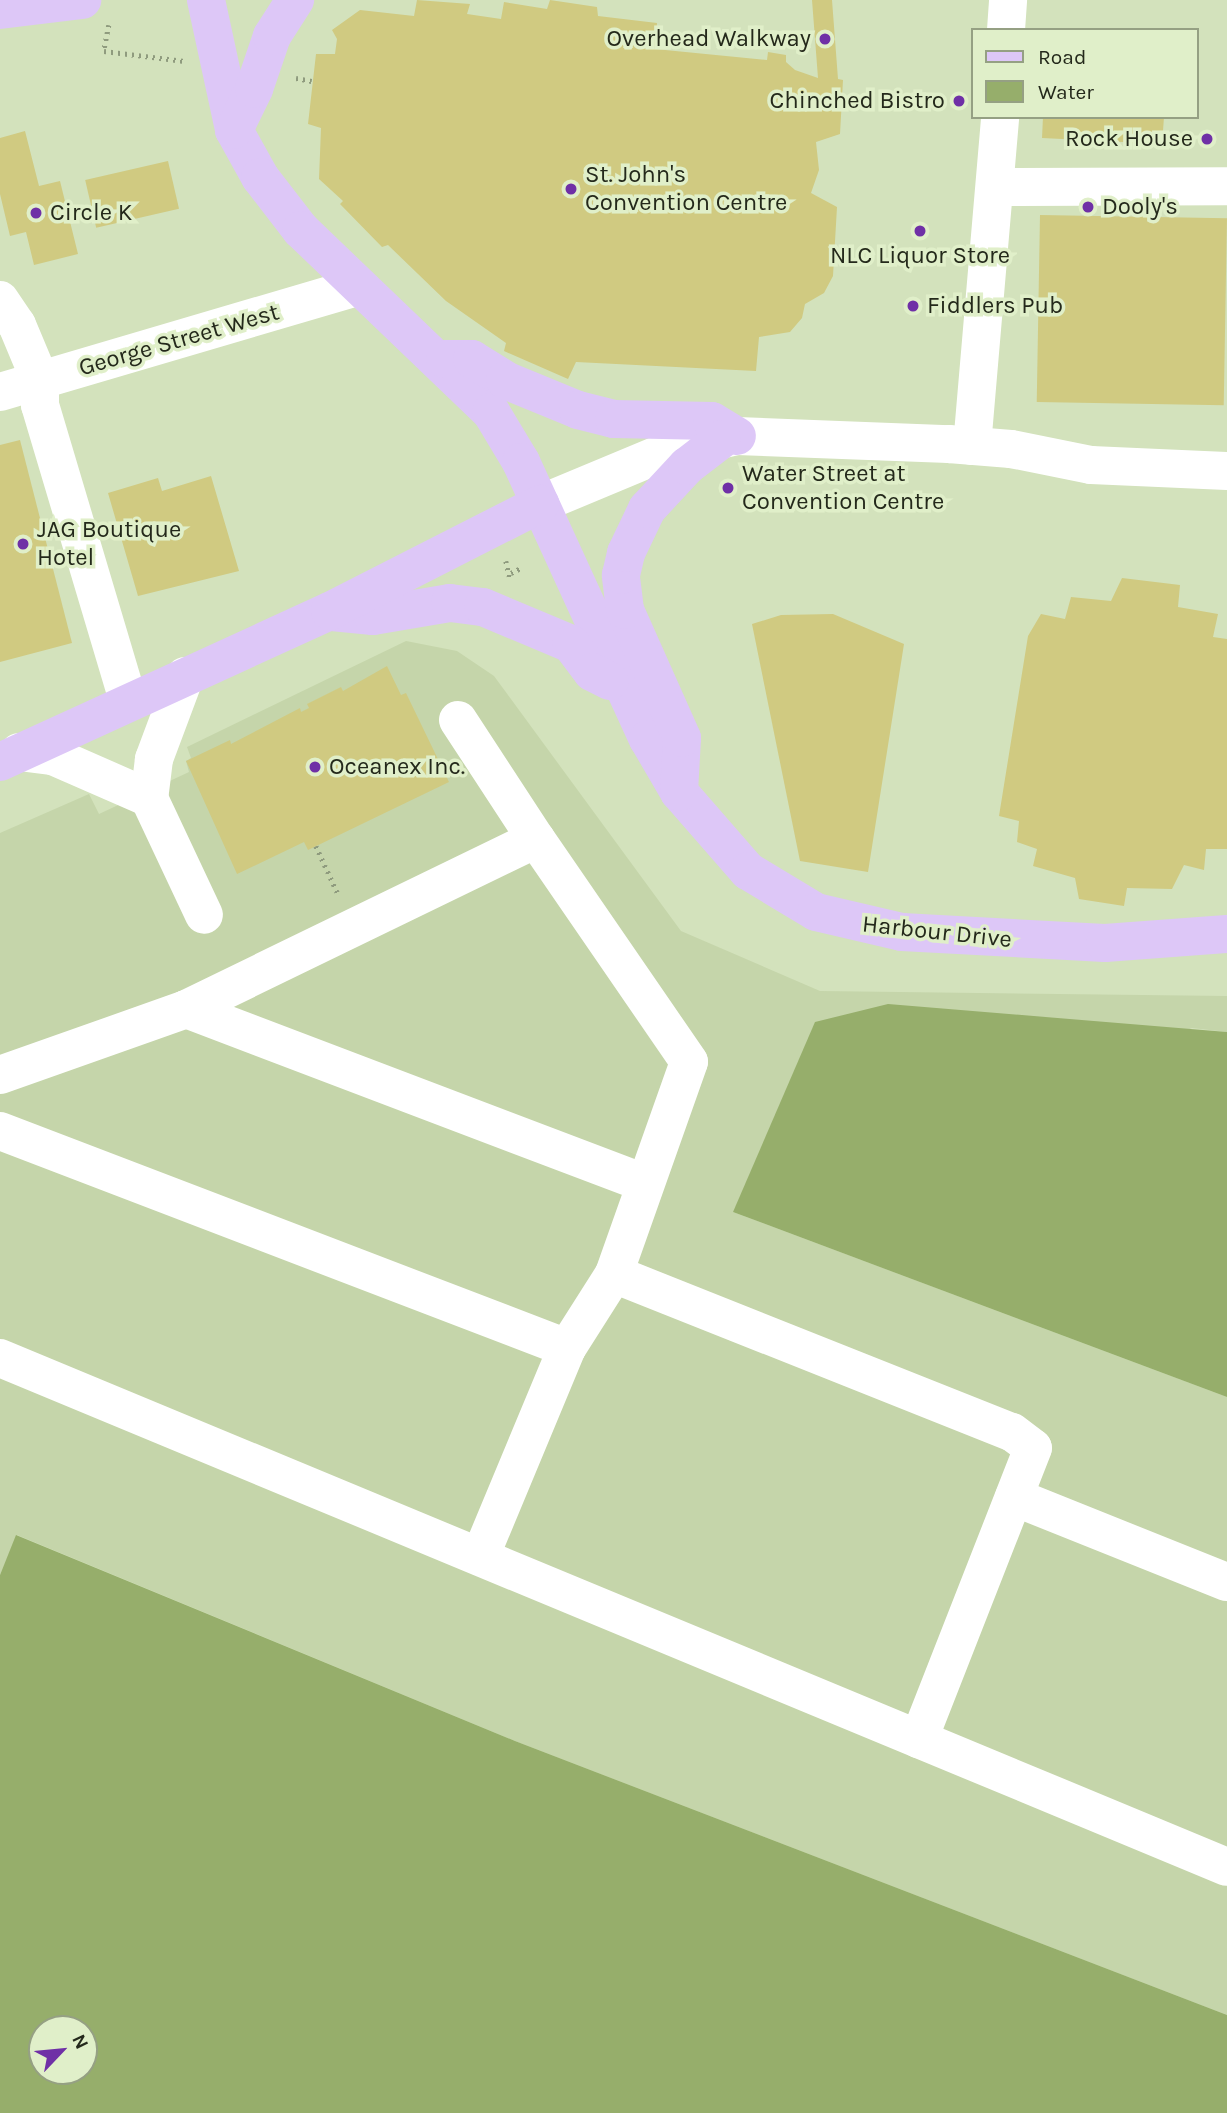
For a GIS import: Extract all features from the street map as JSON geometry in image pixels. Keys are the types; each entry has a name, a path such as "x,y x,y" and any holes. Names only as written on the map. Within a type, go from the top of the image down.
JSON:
{"main road":[{"path":"0,9 82,0"},
{"name":"Harbour Drive","path":"206,0 234,130 279,203 358,287 440,359 491,412 514,448 622,688 678,792 748,870 816,912 856,925 950,937 1105,943 1227,934"},
{"path":"234,130 254,89 273,32 295,0"},
{"path":"440,359 472,359 505,380 578,410 614,419 712,421 729,438 687,466 647,509 626,553 621,575 625,610 682,738 678,792"},
{"path":"9,757 330,611 540,504"},
{"path":"330,611 373,616 450,603 483,607 571,644 592,672 622,688"}],"street":[{"path":"1006,28 1008,0"},
{"path":"972,446 1000,119"},
{"path":"995,187 1227,186"},
{"name":"George Street West","path":"0,392 358,287"},
{"path":"0,300 17,325 40,380 40,405 128,701"},
{"path":"540,504 660,454 729,438 972,446 1091,465 1227,471"},
{"path":"185,676 154,760 149,798 204,915"},
{"path":"458,720 689,1062 614,1274 566,1348 481,1557"},
{"path":"9,757 53,756 149,798"},
{"path":"0,1075 186,1009 536,839"},
{"path":"186,1009 645,1183"},
{"path":"0,1131 566,1348"},
{"path":"614,1274 1012,1432 1033,1448 919,1739"},
{"path":"0,1358 1227,1867"},
{"path":"1014,1497 1227,1582"}],"path":[{"path":"505,560 511,573 508,589"},
{"path":"511,573 523,567"}],"shaded area":[{"path":"406,641 457,651 494,676 681,931 820,991 1227,996 1227,1032 1192,1028 733,1212 1227,1397 1227,2015 515,1741 17,1535 0,1575 0,833 89,794 99,814 189,772 186,761 191,758 187,747"}],"water":[{"path":"888,1004 1227,1032 1227,1397 733,1212 815,1022"},
{"path":"16,1535 515,1741 1227,2015 1227,2113 0,2113 0,1575"}],"building":[{"name":"St. John's Convention Centre","path":"417,0 470,4 467,14 501,19 504,2 547,9 550,0 597,7 598,16 657,23 655,49 767,60 768,52 786,55 786,62 795,70 818,78 812,0 832,0 838,79 843,80 840,134 816,142 819,170 811,193 837,207 833,276 824,293 805,304 802,318 790,332 759,337 756,371 576,362 568,379 504,351 506,343 446,301 388,245 382,247 340,204 343,201 319,179 321,128 308,124 316,54 335,54 337,39 332,30 360,10 414,16"},
{"path":"1043,119 1164,119 1162,144 1042,138"},
{"name":"Circle K","path":"25,131 39,186 60,181 78,254 34,265 26,232 10,236 0,194 0,138"},
{"path":"168,161 179,209 96,228 85,180"},
{"path":"1040,215 1227,218 1224,405 1037,402"},
{"name":"JAG Boutique Hotel","path":"20,440 72,643 0,662 0,445"},
{"path":"211,476 239,571 138,596 108,493 158,478 162,491"},
{"path":"1122,578 1180,585 1178,607 1218,614 1213,637 1227,639 1227,849 1206,849 1204,870 1184,865 1172,889 1127,888 1124,906 1079,899 1075,878 1033,866 1037,849 1017,842 1019,821 999,816 1028,636 1041,614 1065,619 1071,597 1111,601"},
{"path":"833,614 904,644 868,872 800,861 752,624 781,615"},
{"name":"Oceanex Inc.","path":"387,666 401,695 406,693 449,782 308,850 304,842 237,874 186,761 230,740 231,744 300,708 301,712 309,708 307,704 341,687 343,691"}],"place":[{"name":"Overhead Walkway","path":"825,39"},
{"name":"Chinched Bistro","path":"959,101"},
{"name":"Rock House","path":"1207,139"},
{"name":"St. John's Convention Centre","path":"571,189"},
{"name":"Dooly's","path":"1088,207"},
{"name":"Circle K","path":"36,213"},
{"name":"NLC Liquor Store","path":"920,231"},
{"name":"Fiddlers Pub","path":"913,306"},
{"name":"Water Street at Convention Centre","path":"728,488"},
{"name":"JAG Boutique Hotel","path":"23,544"},
{"name":"Oceanex Inc.","path":"315,767"}]}
